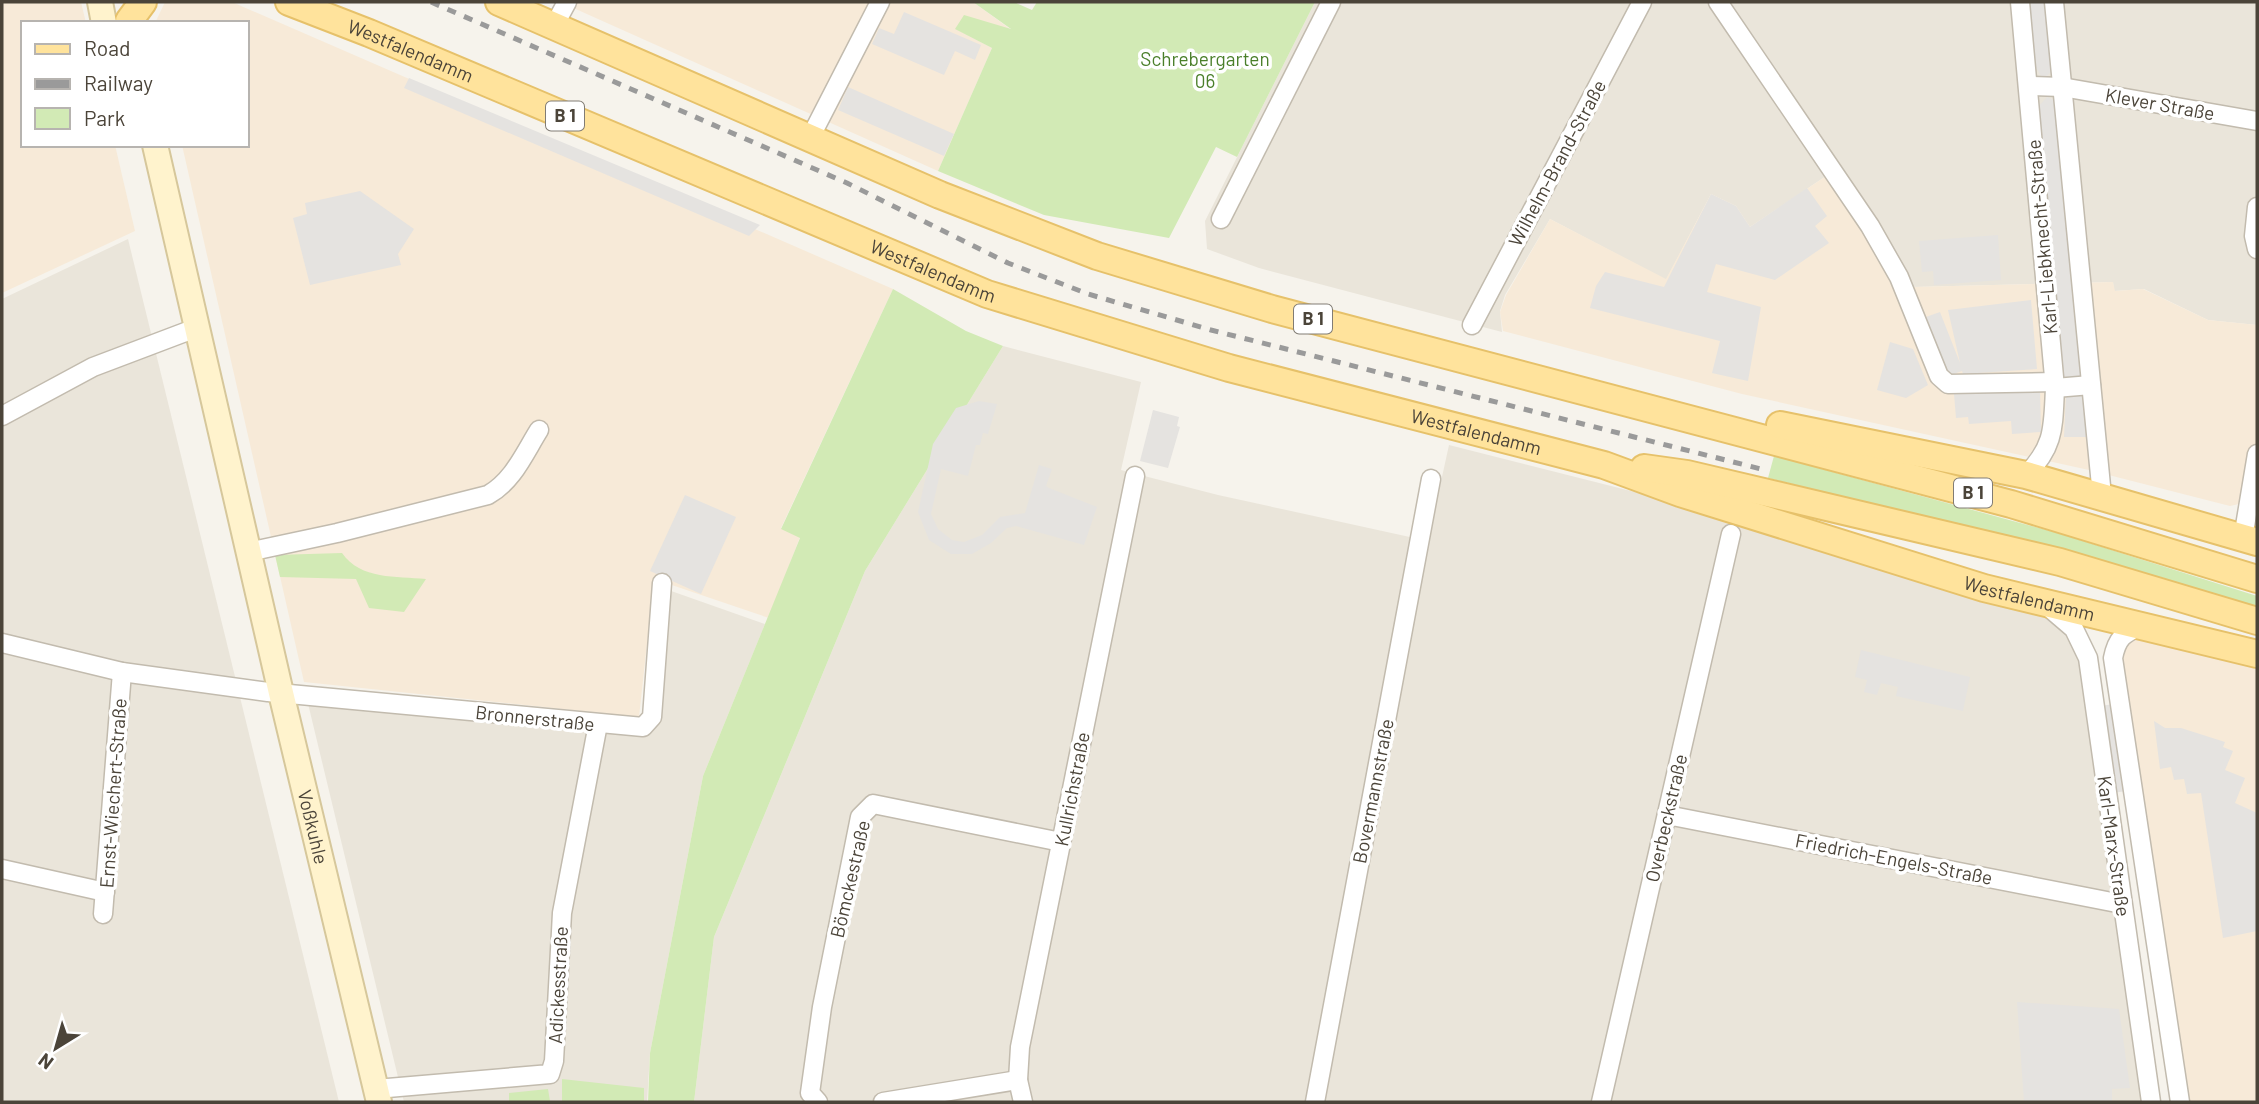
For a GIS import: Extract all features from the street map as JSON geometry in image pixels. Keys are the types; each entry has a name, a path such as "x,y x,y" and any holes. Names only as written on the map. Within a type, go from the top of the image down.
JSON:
{"main road":[{"name":"Westfalendamm","path":"289,2 395,43 987,294 1229,368 1604,465 1680,493 2046,605 2257,654"},
{"name":"B 1","path":"499,2 940,195 1110,260 1272,309 2011,504 2257,579"},
{"path":"1686,417 1725,413 2026,475 2250,540"},
{"name":"Westfalendamm","path":"1604,465 1687,474 1904,524 2060,562 2257,621"}],"street":[{"path":"100,2 127,14"},
{"path":"554,26 567,2"},
{"path":"810,138 880,2"},
{"path":"1221,219 1331,2"},
{"name":"Wilhelm-Brand-Straße","path":"1472,325 1642,2"},
{"path":"1718,2 1828,163 1899,277 1939,376 1948,384 2091,385"},
{"name":"Karl-Liebknecht-Straße","path":"2020,2 2055,385 2051,442 2039,462 2026,475"},
{"name":"Karl-Liebknecht-Straße","path":"2054,2 2102,496"},
{"path":"2028,86 2062,87"},
{"name":"Klever Straße","path":"2062,87 2257,121"},
{"name":"Voßkuhle","path":"142,147 172,228 197,328 378,1096"},
{"name":"Voßkuhle","path":"156,147 169,198 172,228"},
{"path":"2257,207 2253,236 2257,249"},
{"path":"2,416 93,367 197,328"},
{"path":"248,552 488,495 498,489 516,470 539,430"},
{"path":"2250,540 2257,454"},
{"name":"Kullrichstraße","path":"1023,1102 1018,1080 1020,1047 1135,476"},
{"name":"Bovermannstraße","path":"1315,1102 1431,480"},
{"name":"Overbeckstraße","path":"1601,1102 1731,534"},
{"name":"Bronnerstraße","path":"2,643 122,672 281,693 643,727 652,717 662,583"},
{"name":"Karl-Marx-Straße","path":"2046,605 2074,629 2088,658 2151,1102"},
{"name":"Karl-Marx-Straße","path":"2140,626 2122,634 2116,643 2113,658 2180,1102"},
{"name":"Ernst-Wiechert-Straße","path":"103,914 122,672"},
{"name":"Adickesstraße","path":"378,1096 550,1074 554,1061 562,913 598,724"},
{"name":"Bömckestraße","path":"818,1102 810,1093 822,1007 860,817 873,804 1061,842"},
{"name":"Friedrich-Engels-Straße","path":"1667,815 2122,904"},
{"path":"2,869 106,892"},
{"path":"883,1102 1018,1080"}],"shaded area":[{"path":"2,2 81,2 86,21 21,21 21,147 115,147 135,231 2,293"},
{"path":"165,2 232,2 893,289 781,528 800,537 769,618 654,579 639,717 304,682 182,147 248,147 248,21 156,21"},
{"path":"560,2 973,2 1013,31 956,29 992,48 938,171"},
{"path":"1315,2 2257,2 2257,325 2208,320 2144,289 2114,291 2113,282 1912,287 1841,166 1750,227 1736,206 1711,194 1666,280 1550,219 1505,295 1500,311 1502,332 1259,268 1207,249 1205,221"},
{"path":"2029,2 2046,2 2052,71 2047,76 2041,76 2035,66"},
{"path":"904,12 981,45 975,60 955,51 944,75 872,44 879,28 894,34"},
{"path":"409,78 760,225 749,236 404,88"},
{"path":"848,87 954,134 944,156 838,110"},
{"path":"2047,97 2056,101 2057,109 2081,379 2064,380 2039,106"},
{"path":"1841,166 1912,287 2113,282 2115,291 2143,289 2208,320 2257,325 2257,500 2230,506 2089,470 1742,394 1503,331 1500,312 1506,295 1550,219 1666,279 1711,194 1736,206 1750,227"},
{"path":"1807,188 1827,216 1815,226 1829,243 1775,280 1716,264 1707,292 1761,307 1748,381 1712,373 1720,341 1590,308 1596,286 1605,272 1664,287 1711,194 1736,206 1750,227"},
{"path":"360,191 414,229 398,254 401,265 310,285 293,218 307,214 305,203"},
{"path":"1998,235 2001,280 1934,285 1933,271 1922,272 1919,241"},
{"path":"128,239 339,1102 2,1102 2,299"},
{"path":"2031,300 2037,369 1963,374 1962,371 1948,376 1923,318 1940,312 1960,363 1948,310"},
{"path":"1890,342 1913,349 1928,385 1906,398 1877,390"},
{"path":"1003,346 1141,382 1121,470 1218,495 1428,541 1449,445 1714,512 2043,615 2068,634 2076,647 2081,669 2144,1102 694,1102 714,937 865,571"},
{"path":"2040,391 2041,432 2012,434 2011,421 1969,424 1968,417 1956,418 1954,394"},
{"path":"2083,392 2086,437 2064,437 2066,393"},
{"path":"979,401 997,404 988,434 983,433 980,445 976,445 968,476 941,469 931,514 938,529 952,540 964,542 982,535 1000,517 1025,513 1039,465 1052,469 1046,486 1097,507 1084,545 1016,526 1007,528 991,543 972,554 951,554 929,540 918,512 933,444 956,408"},
{"path":"1153,410 1179,417 1177,426 1180,427 1168,468 1140,461"},
{"path":"685,495 736,517 701,594 650,571"},
{"path":"657,586 765,624 703,776 650,1053 647,1102 404,1102 304,687 642,720"},
{"path":"2140,634 2257,662 2257,1102 2186,1102 2121,655 2128,640"},
{"path":"1861,650 1970,677 1963,711 1896,696 1898,687 1881,683 1877,695 1864,692 1867,680 1855,677"},
{"path":"2114,704 2126,791 2113,793 2100,706"},
{"path":"2154,721 2165,728 2181,728 2225,742 2223,747 2233,751 2225,770 2245,778 2235,803 2257,813 2257,931 2223,938 2201,793 2187,794 2184,779 2174,780 2171,767 2160,769"},
{"path":"2017,1002 2119,1009 2130,1088 2112,1089 2112,1102 2024,1102"}],"green space":[{"name":"Schrebergarten 06","path":"973,2 1014,2 1032,10 1037,2 1315,2 1237,157 1216,147 1169,238 1044,215 938,171 992,48 955,29 964,15 1011,29"},
{"path":"893,289 966,331 1003,346 865,571 714,937 694,1102 648,1102 650,1053 703,776 800,538 781,529"},
{"path":"1774,456 2061,534 2257,596 2257,609 2047,546 1768,478"},
{"path":"342,553 350,562 369,572 391,577 426,579 404,612 369,608 356,579 280,577 275,555"},
{"path":"562,1079 644,1088 644,1102 562,1102"},
{"path":"548,1089 550,1101 562,1102 509,1102 509,1093"}],"railway":[{"path":"431,2 847,183 1008,263 1088,294 1211,330 1765,470"}]}
